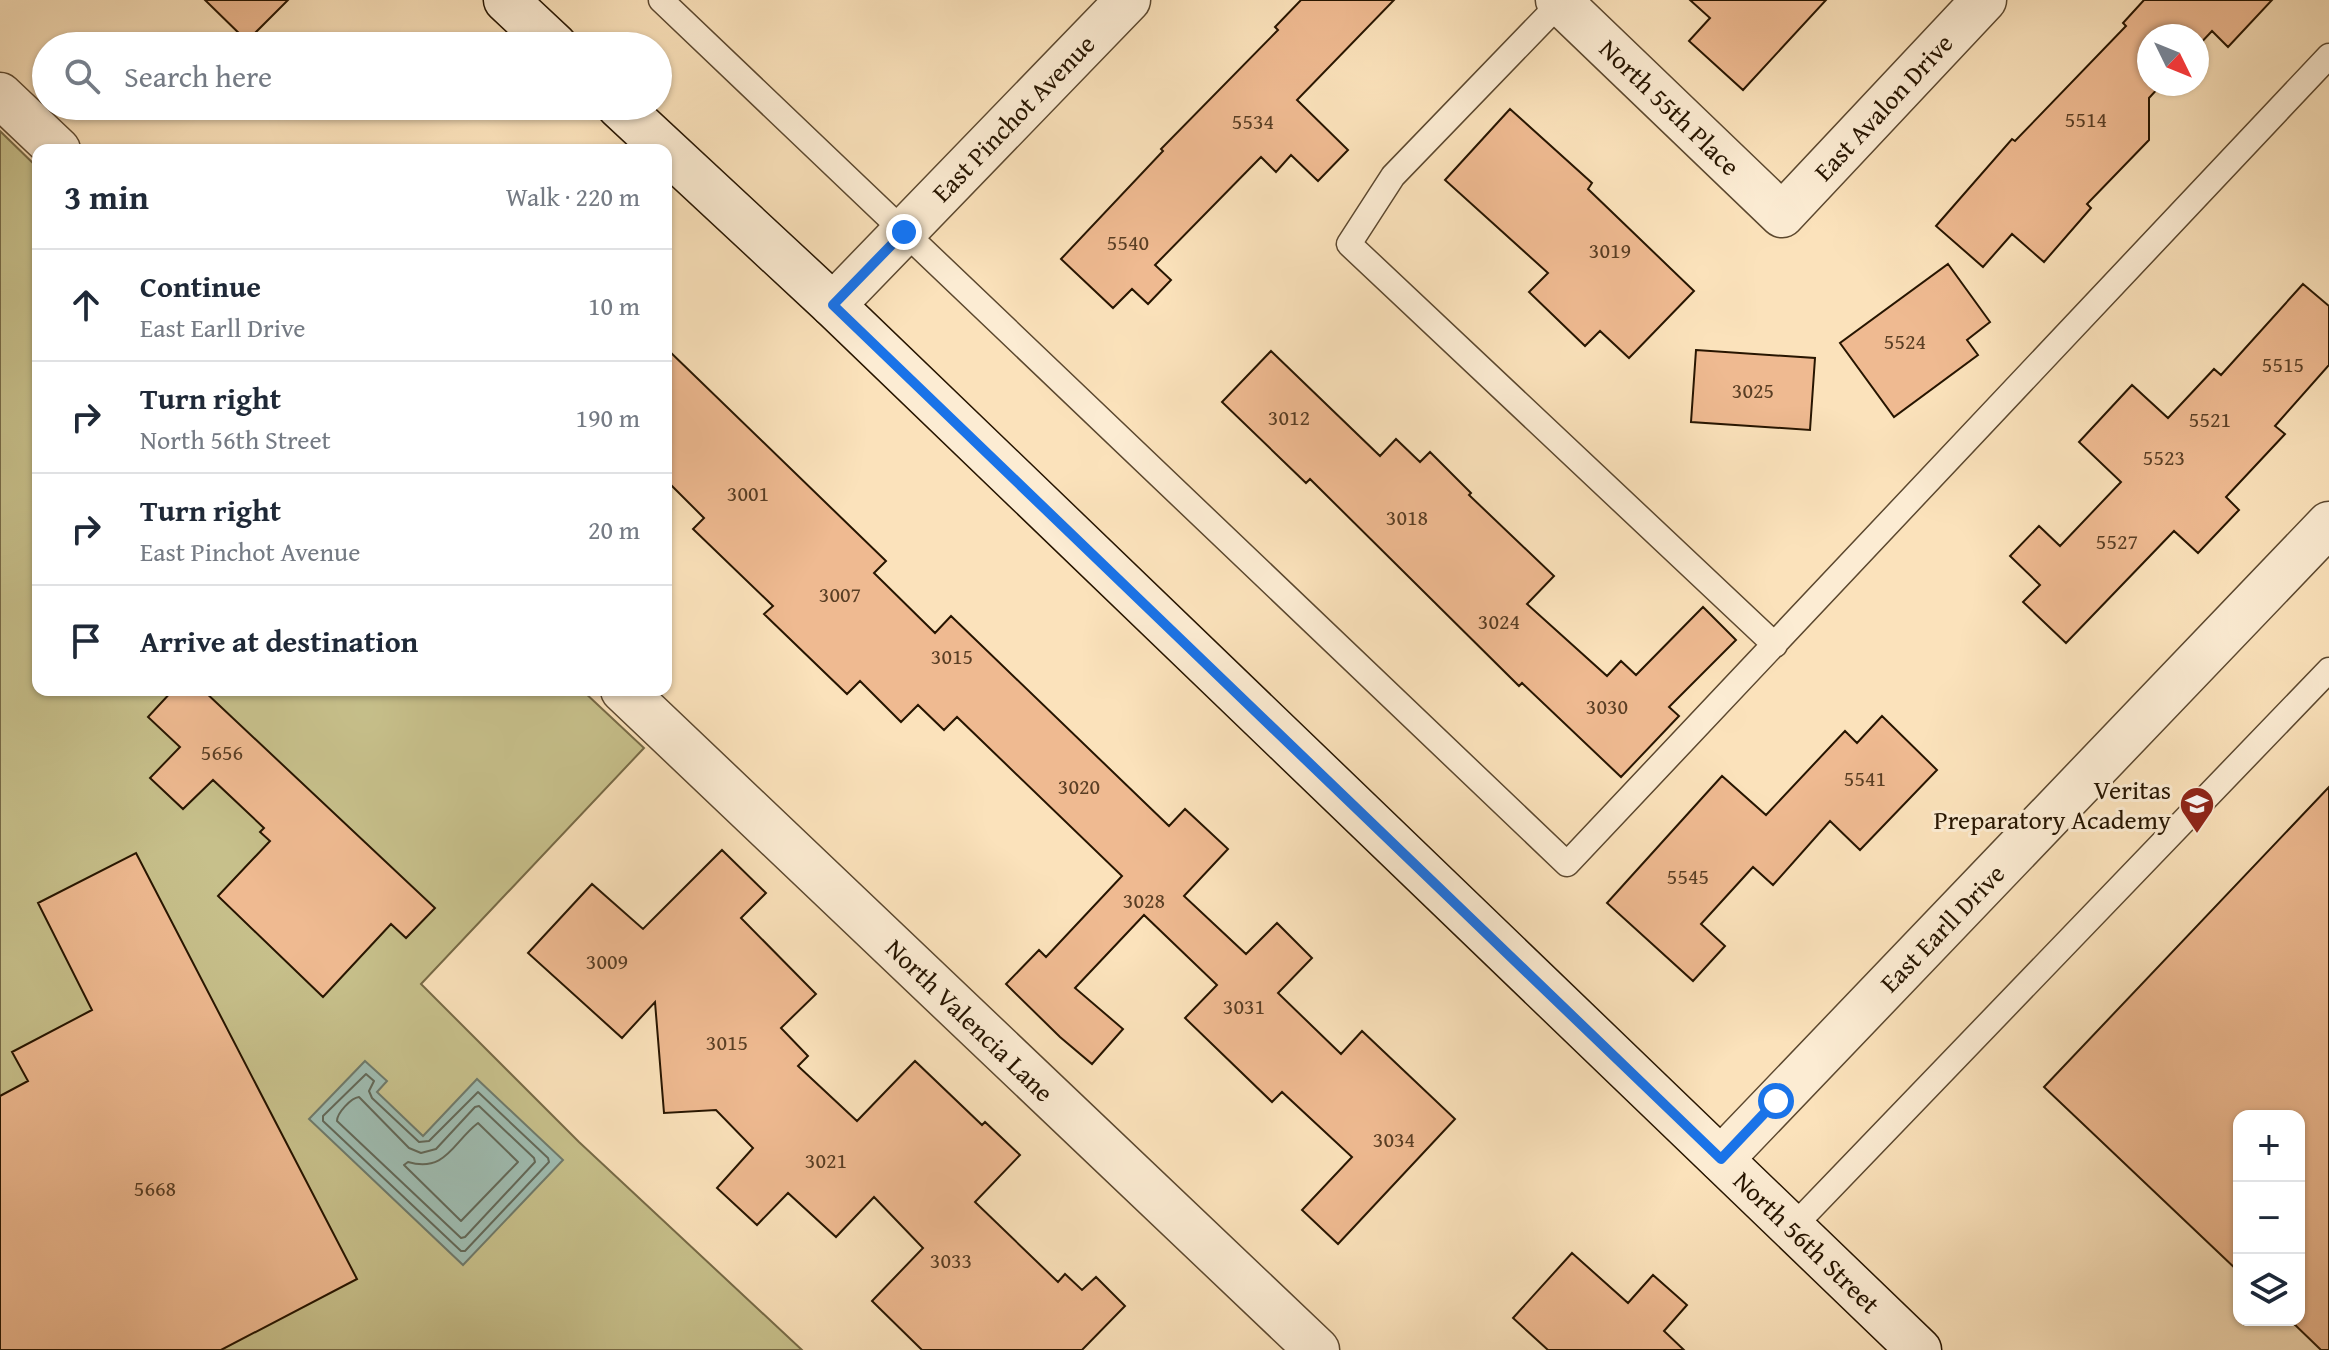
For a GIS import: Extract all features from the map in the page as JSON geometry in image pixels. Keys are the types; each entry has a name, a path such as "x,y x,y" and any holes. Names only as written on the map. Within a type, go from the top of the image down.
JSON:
{"street":[{"path":"506,0 540,32"},
{"name":"East Pinchot Avenue","path":"833,305 1128,0"},
{"name":"East Avalon Drive","path":"1782,215 1984,0"},
{"name":"North 55th Place","path":"1560,1 1782,215"},
{"path":"0,95 52,144"},
{"name":"North 56th Street","path":"634,120 660,144"},
{"name":"North 56th Street","path":"672,155 833,305 1919,1350"},
{"name":"East Earll Drive","path":"1721,1159 2329,524"},
{"name":"North Valencia Lane","path":"629,696 1317,1350"}],"lane":[{"path":"661,0 1567,864 2329,56"},
{"path":"1560,1 1393,176 1349,244 1775,645"},
{"path":"1792,1228 2329,670"}],"shaded area":[{"path":"0,131 32,162 32,696 588,696 644,748 421,984 579,1142 802,1350 0,1350"}],"water":[{"path":"365,1061 387,1081 377,1092 423,1136 477,1079 563,1160 463,1265 309,1119"}],"building":[{"path":"205,0 288,0 256,32 238,32"},
{"path":"1301,0 1394,0 1297,100 1348,150 1318,181 1291,155 1276,172 1261,157 1155,265 1171,280 1148,304 1132,289 1113,308 1061,259 1163,151 1161,149 1278,30 1275,27"},
{"path":"1690,0 1826,0 1743,90 1689,41 1710,18"},
{"path":"2144,0 2272,0 2228,47 2212,31 2209,34 2209,24 2137,24 2137,96 2151,96 2149,140 2087,204 2091,208 2044,262 2012,234 1983,267 1936,226 2012,139 2015,141 2126,26 2123,23"},
{"path":"1510,109 1592,183 1588,189 1694,291 1629,358 1600,331 1585,346 1529,292 1548,273 1445,180"},
{"path":"1948,264 1990,322 1967,340 1978,355 1894,417 1840,343"},
{"path":"2303,284 2329,306 2329,365 2275,426 2285,434 2226,497 2239,510 2198,553 2174,531 2066,643 2023,602 2040,585 2010,556 2039,526 2060,546 2121,482 2079,442 2132,385 2168,418 2214,369 2221,375"},
{"path":"1696,350 1815,358 1810,430 1691,422"},
{"path":"1271,351 1380,456 1396,439 1420,462 1430,452 1471,493 1469,495 1554,576 1527,604 1607,676 1621,661 1636,675 1703,607 1736,640 1669,707 1679,716 1621,777 1522,683 1519,686 1310,479 1306,483 1222,402"},
{"path":"672,354 886,561 874,573 935,633 951,616 1169,826 1185,809 1228,849 1184,896 1246,954 1277,923 1312,958 1278,993 1341,1054 1362,1031 1455,1119 1338,1244 1302,1210 1352,1157 1282,1092 1272,1102 1185,1018 1217,985 1144,915 1075,988 1123,1029 1092,1064 1006,984 1039,950 1046,957 1122,876 957,717 944,730 918,705 901,722 860,681 847,694 764,614 773,606 693,529 704,518 672,486"},
{"path":"167,696 209,696 435,908 406,938 391,924 323,997 218,896 270,841 260,832 264,828 213,780 183,809 150,778 180,747 148,717"},
{"path":"1882,716 1937,770 1860,850 1830,821 1773,885 1753,867 1701,924 1725,946 1693,981 1607,903 1722,776 1766,815 1845,731 1857,743"},
{"path":"2329,787 2329,1350 2321,1350 2296,1326 2305,1326 2305,1110 2233,1110 2233,1266 2044,1087"},
{"path":"722,850 766,893 741,918 816,994 781,1028 808,1056 798,1066 857,1121 915,1061 982,1125 985,1122 1020,1155 975,1202 1058,1282 1065,1274 1082,1290 1096,1277 1125,1306 1082,1350 922,1350 872,1301 923,1248 874,1197 836,1237 788,1193 757,1225 717,1188 753,1148 716,1110 664,1113 655,1002 622,1038 528,953 592,884 643,929"},
{"path":"136,853 357,1279 221,1350 0,1350 0,1096 28,1081 12,1052 92,1010 38,903"},
{"path":"1572,1253 1628,1303 1653,1275 1687,1305 1664,1331 1684,1350 1548,1350 1513,1318"}],"place":[{"name":"Veritas Preparatory Academy","path":"2197,835"}],"route":[{"path":"904,232 833,305 1721,1159 1776,1101"}]}
